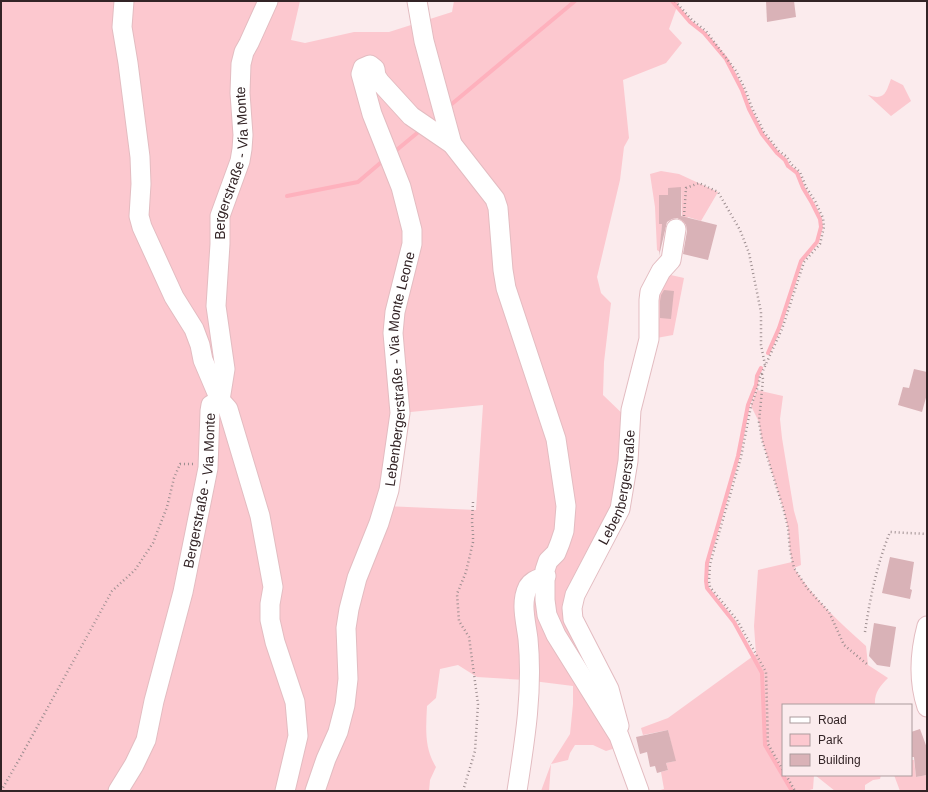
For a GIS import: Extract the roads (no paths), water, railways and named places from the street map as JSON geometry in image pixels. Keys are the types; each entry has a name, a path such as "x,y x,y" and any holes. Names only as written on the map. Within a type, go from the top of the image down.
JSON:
{"street":[{"path":"124,1 122,27 140,157 141,184 139,216 142,228 174,297 194,329 200,345 203,360 220,400 228,409 260,516 273,587 270,604 270,620 275,642 295,702 298,736 285,791"},
{"name":"Bergerstraße - Via Monte","path":"118,791 134,765 146,740 154,701 183,592 208,468 211,405 220,400 226,370 216,306 220,244 220,216 240,161 242,149 243,135 240,93 241,64 244,52 268,1"},
{"name":"Lebenbergerstraße - Via Monte Leone","path":"417,1 424,41 452,144"},
{"name":"Lebenbergerstraße - Via Monte Leone","path":"315,791 326,759 338,732 345,705 348,679 346,628 349,608 358,578 379,524 389,490 400,413 393,333 395,312 412,244 412,230 401,187 372,114 361,74 362,68 370,64 375,69 376,76 380,82 411,116 452,144 495,199 498,208 506,288 556,439 566,506 564,531 556,553 548,561 545,570 545,600 547,615 556,635 619,736 639,791"},
{"name":"Lebenbergerstraße","path":"619,736 619,725 609,689 573,619 572,608 575,595 620,509 628,460 631,410 649,339 650,292 661,271 671,260 676,229"},
{"path":"517,791 528,720 529,695 528,639 524,606 528,587 534,581 546,576"},
{"path":"927,626 923,641 921,664 922,686 927,707"}],"waterway":[{"path":"447,108 575,1"},
{"path":"672,1 690,22 704,33 726,59 762,134 777,153 785,160 788,166 797,173 803,188 820,219 821,227 817,242 801,261 779,328 768,353"},
{"path":"393,153 422,129"},
{"path":"287,196 358,182 385,159"},
{"path":"761,368 748,405 738,456 707,563 706,581 707,588 734,622 762,673 765,745 782,774"},
{"path":"783,776 792,791"}]}
